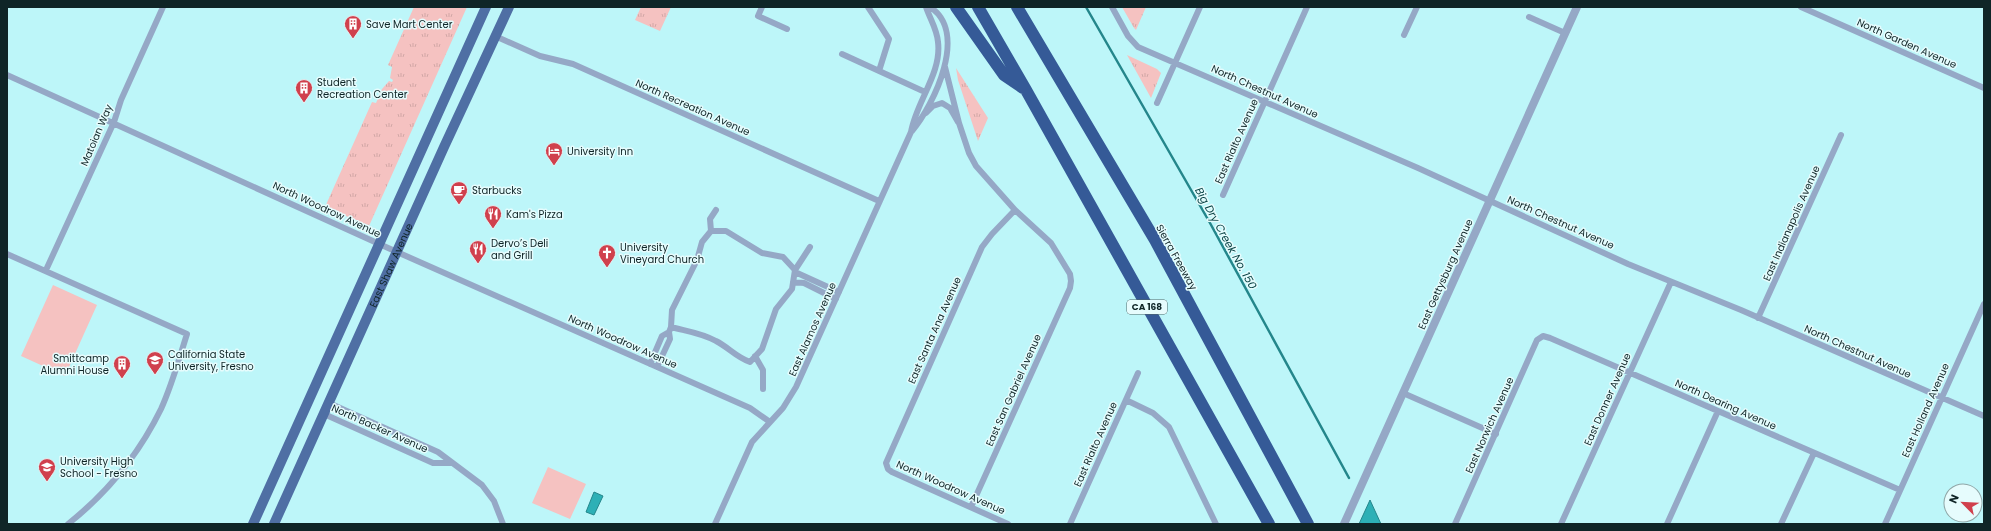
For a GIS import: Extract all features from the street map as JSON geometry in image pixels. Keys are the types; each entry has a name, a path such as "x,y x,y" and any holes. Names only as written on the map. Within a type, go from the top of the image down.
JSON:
{"highway":[{"path":"956,7 1004,75 1026,90"},
{"name":"CA 168","path":"978,7 1269,524"},
{"name":"Sierra Freeway","path":"1017,7 1155,240 1306,520"}],"main road":[{"name":"East Shaw Avenue","path":"253,524 486,7"},
{"name":"East Shaw Avenue","path":"274,524 509,7"}],"street":[{"name":"Matoian Way","path":"46,270 114,122 121,100 163,7"},
{"path":"762,7 758,16 787,29"},
{"path":"868,7 889,40 879,71"},
{"path":"911,132 913,118 935,69 939,48 937,34 926,7"},
{"path":"921,120 945,67 948,48 945,30 936,11 930,7"},
{"name":"North Chestnut Avenue","path":"1112,7 1132,42 1138,47 1418,168 1671,282 1984,416"},
{"path":"1157,103 1200,7"},
{"name":"East Rialto Avenue","path":"1223,195 1307,7"},
{"path":"1404,35 1417,7"},
{"name":"East Gettysburg Avenue","path":"1344,524 1577,7"},
{"name":"North Garden Avenue","path":"1801,7 1984,88"},
{"path":"1529,17 1565,33"},
{"name":"North Recreation Avenue","path":"496,36 540,56 574,64 880,201"},
{"path":"842,54 925,92"},
{"path":"945,67 959,123 969,153 976,166 1015,210"},
{"name":"North Woodrow Avenue","path":"7,75 114,122 379,244 750,408 770,422"},
{"path":"911,132 931,108 942,103 950,108 959,123"},
{"name":"East Alamos Avenue","path":"715,524 750,446 783,408 796,387 911,132"},
{"name":"East Indianapolis Avenue","path":"1758,318 1841,135"},
{"path":"670,330 672,310 697,260 702,242 711,231 710,219 716,210"},
{"name":"East San Gabriel Avenue","path":"971,507 1071,281 1069,272 1049,240 1015,210"},
{"name":"East Santa Ana Avenue","path":"887,467 887,459 982,246 1015,210"},
{"path":"711,231 726,231 762,253 783,257 795,271 839,292"},
{"path":"654,366 662,336 670,330 702,335 712,339 738,357 750,362 762,349 776,309 792,289 795,271 810,247"},
{"path":"7,254 46,270 187,334 164,403 138,449 105,490 90,506 68,524"},
{"path":"793,282 804,283 836,299"},
{"name":"East Donner Avenue","path":"1561,524 1671,282"},
{"name":"East Holland Avenue","path":"1885,524 1984,304"},
{"name":"North Dearing Avenue","path":"1543,336 1900,490"},
{"name":"East Norwich Avenue","path":"1455,524 1538,340 1543,336"},
{"path":"755,356 763,370 763,389"},
{"name":"East Rialto Avenue","path":"1070,524 1138,373"},
{"path":"1403,393 1496,434"},
{"path":"1126,400 1153,413 1169,427 1216,524"},
{"name":"North Backer Avenue","path":"329,403 438,452 475,478 488,492 500,512 503,524"},
{"path":"1667,524 1718,411"},
{"name":"North Backer Avenue","path":"324,414 434,463 452,463"},
{"path":"1781,524 1814,453"},
{"name":"North Woodrow Avenue","path":"887,467 892,472 1008,524"}],"green space":[{"path":"414,7 467,7 369,226 325,207 372,102 376,103 382,89 389,81 392,82 393,80 390,78 392,67 388,65"},
{"path":"641,7 671,7 660,31 635,20"},
{"path":"1122,7 1146,7 1136,30 1134,28"},
{"path":"1127,55 1157,69 1161,73 1151,98"},
{"path":"956,68 988,118 978,141 958,80"},
{"path":"53,285 97,305 65,376 21,356"},
{"path":"548,467 586,484 570,519 532,503"}],"water":[{"path":"594,492 603,496 594,515 586,512"},
{"path":"1370,500 1381,524 1359,524"}],"waterway":[{"name":"Big Dry Creek No. 150","path":"1086,7 1210,223 1349,478"}],"place":[{"name":"Save Mart Center","path":"353,39"},
{"name":"Student Recreation Center","path":"304,103"},
{"name":"University Inn","path":"554,166"},
{"name":"Starbucks","path":"459,205"},
{"name":"Kam's Pizza","path":"493,229"},
{"name":"Dervo’s Deli and Grill","path":"478,264"},
{"name":"University Vineyard Church","path":"607,268"},
{"name":"California State University, Fresno","path":"155,375"},
{"name":"Smittcamp Alumni House","path":"122,379"},
{"name":"University High School - Fresno","path":"47,482"}]}
